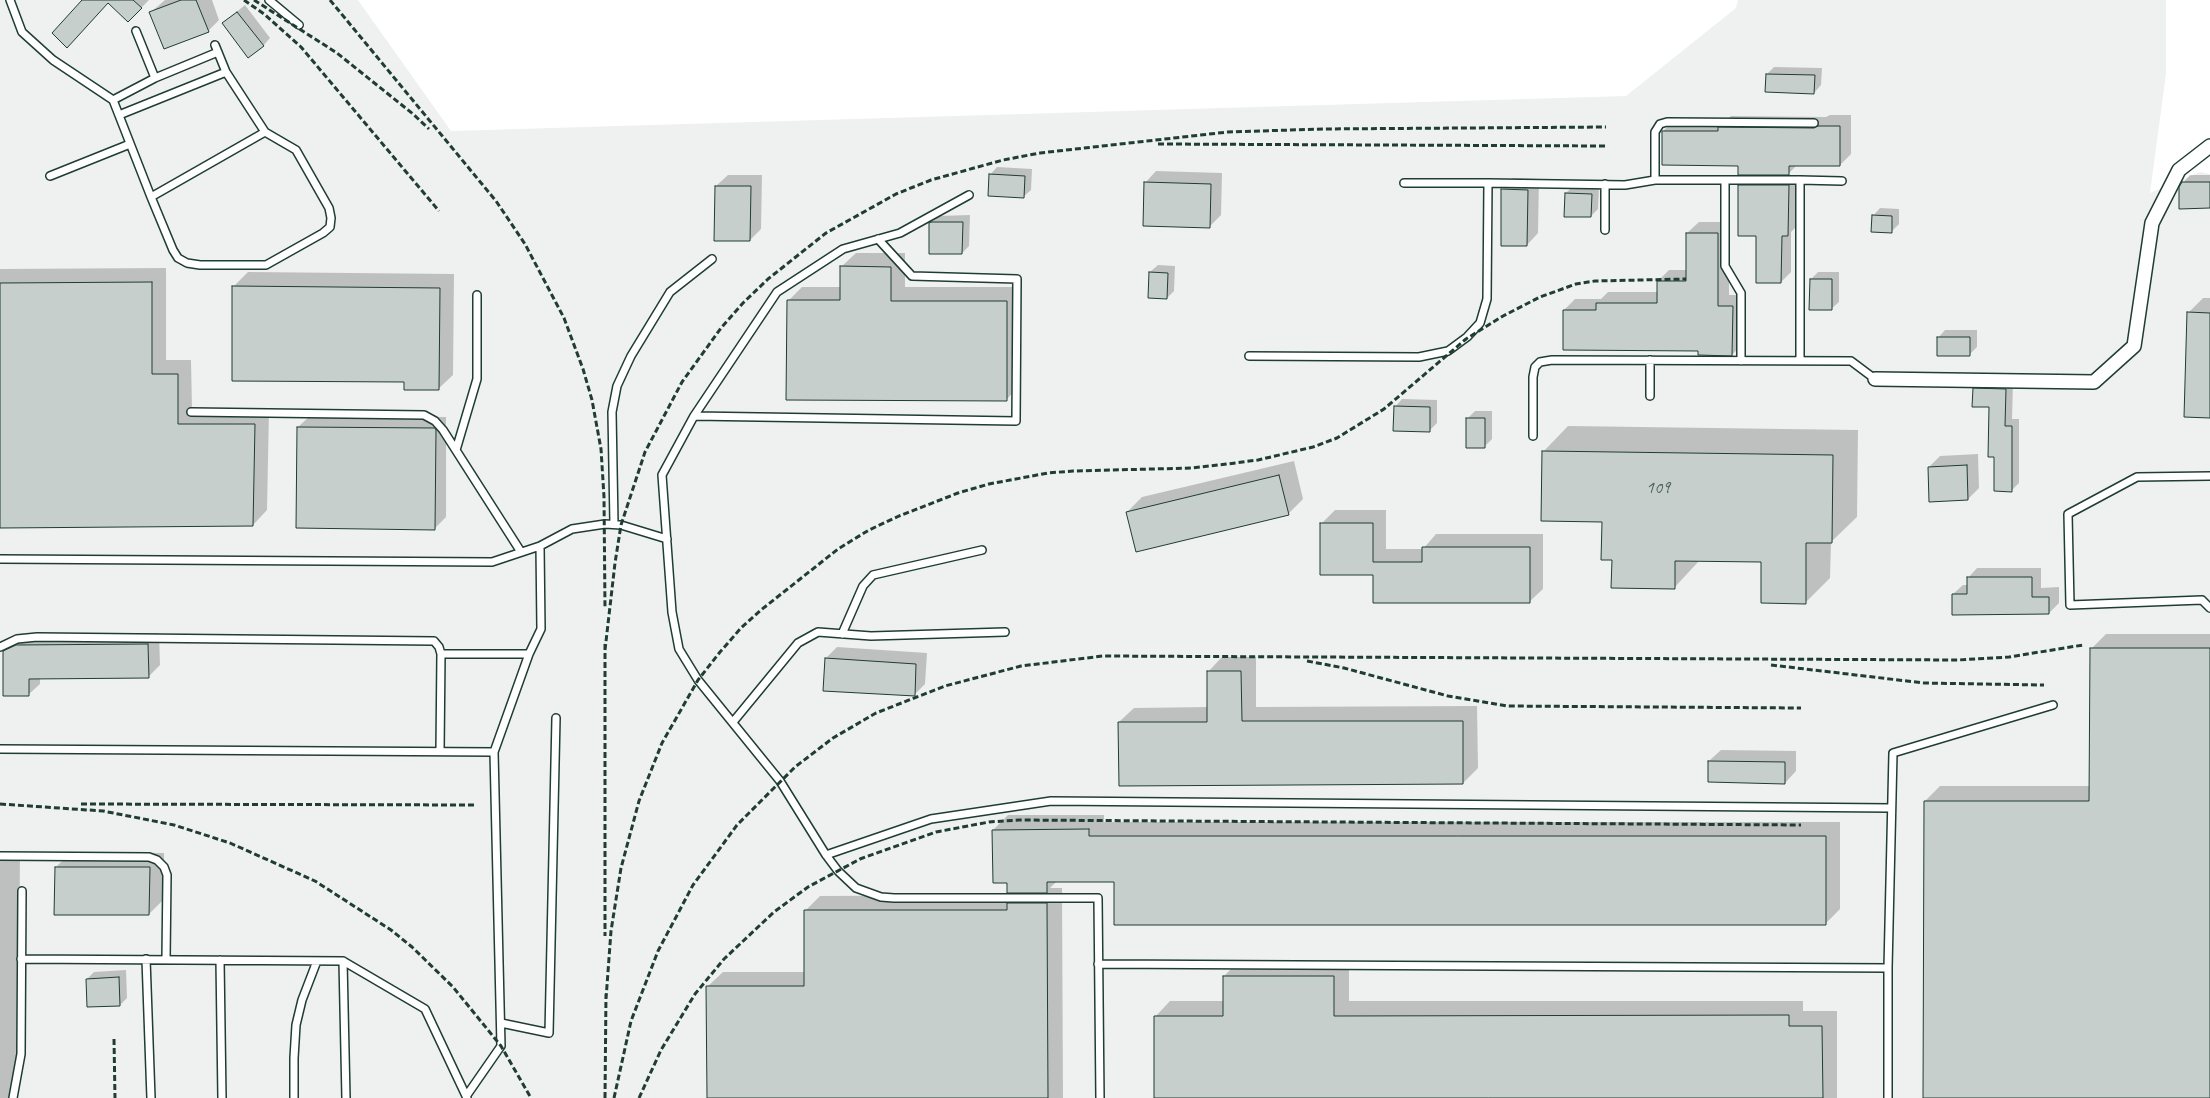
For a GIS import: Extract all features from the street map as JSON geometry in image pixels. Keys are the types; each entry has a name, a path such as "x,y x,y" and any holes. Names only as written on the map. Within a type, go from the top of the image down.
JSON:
{"street":[{"path":"1875,379 2094,382 2134,346 2152,223 2179,170 2210,146"}],"lane":[{"path":"10,0 22,32 53,60 112,100 151,197 178,258 187,263 200,265 266,265 323,233 330,227 331,218 329,208 296,150 265,132 226,72 215,45"},
{"path":"269,0 300,25"},
{"path":"136,31 154,78"},
{"path":"112,100 154,78 218,52"},
{"path":"119,115 226,72"},
{"path":"1655,180 1655,132 1660,124 1667,122 1814,123"},
{"path":"151,197 265,132"},
{"path":"50,176 130,144"},
{"path":"1404,183 1624,185 1655,180 1842,181"},
{"path":"1725,180 1725,266 1741,293 1741,361"},
{"path":"1800,180 1800,361"},
{"path":"1249,356 1419,357 1448,351 1467,337 1480,323 1487,299 1488,183"},
{"path":"1605,184 1605,230"},
{"path":"968,195 900,233 843,249 777,292 694,416 662,475 672,612 679,649 698,680 780,780 826,855 838,871 856,888 881,897 1098,898 1100,1098"},
{"path":"694,416 1016,421 1017,279 912,276 878,239"},
{"path":"614,524 612,412 617,386 631,356 670,292 712,259"},
{"path":"456,450 477,379 477,295"},
{"path":"1533,436 1533,377 1535,367 1540,362 1552,360 1851,361 1875,379"},
{"path":"1650,360 1650,396"},
{"path":"191,412 424,414 435,421 456,450 521,552"},
{"path":"2210,476 2137,477 2068,514 2070,605 2202,600 2210,608"},
{"path":"0,559 492,562 540,546 572,529 605,524 614,524 667,538"},
{"path":"467,1096 501,1046 494,752 529,654 541,629 540,546"},
{"path":"842,634 863,586 872,575 982,550"},
{"path":"733,722 798,643 818,632 871,636 1005,632"},
{"path":"0,647 17,639 37,637 434,641 439,647 441,654 440,751"},
{"path":"441,654 529,654"},
{"path":"1888,1098 1888,968 1893,753 2053,705"},
{"path":"500,1023 549,1033 556,718"},
{"path":"0,749 494,752"},
{"path":"826,855 931,819 1052,801 1891,808"},
{"path":"0,856 149,857 157,860 164,867 166,875 166,960"},
{"path":"13,1098 21,1054 22,891"},
{"path":"21,959 343,961 425,1009 467,1096"},
{"path":"146,960 151,1098"},
{"path":"220,960 222,1098"},
{"path":"294,1098 296,1025 302,1000 317,961"},
{"path":"343,961 346,1098"},
{"path":"1098,964 1888,968"}],"shaded area":[{"path":"0,0 358,0 451,131 1626,96 1736,8 1738,0 2166,0 2166,74 2150,193 2200,172 2210,174 2210,1098 0,1098"}],"building":[{"path":"82,0 133,0 142,8 128,22 108,3 67,48 52,33"},
{"path":"181,0 196,0 209,32 164,49 149,12"},
{"path":"237,12 264,46 248,58 222,23"},
{"path":"1766,74 1815,75 1814,94 1765,92"},
{"path":"1818,126 1840,126 1840,166 1789,166 1789,175 1738,175 1738,166 1662,165 1662,131 1718,131 1718,127 1814,128"},
{"path":"989,174 1025,176 1024,198 988,196"},
{"path":"1144,182 1211,184 1210,228 1143,226"},
{"path":"2182,182 2210,182 2210,208 2179,209 2179,187"},
{"path":"1738,185 1789,185 1788,236 1782,236 1781,283 1756,283 1756,236 1738,236"},
{"path":"715,186 751,186 750,241 714,241"},
{"path":"1501,189 1528,190 1527,246 1501,246"},
{"path":"1565,193 1592,194 1591,217 1564,217"},
{"path":"1872,215 1892,216 1892,233 1871,232"},
{"path":"963,222 962,254 929,254 929,223"},
{"path":"1686,233 1718,233 1718,306 1733,306 1732,356 1698,355 1698,351 1563,350 1563,310 1596,310 1596,303 1657,303 1657,281 1686,281"},
{"path":"840,266 891,267 891,301 1007,301 1007,401 786,400 787,300 840,300"},
{"path":"1149,272 1168,273 1167,299 1148,298"},
{"path":"1810,279 1832,279 1832,310 1809,310"},
{"path":"152,282 152,374 178,374 178,424 255,424 253,526 0,528 0,283"},
{"path":"232,286 440,288 439,390 404,390 404,382 232,381"},
{"path":"2187,312 2210,313 2210,418 2184,417"},
{"path":"1937,337 1970,337 1970,356 1937,356"},
{"path":"1973,388 2006,389 2005,426 2012,426 2012,492 1994,491 1994,457 1988,457 1989,407 1972,407"},
{"path":"1394,406 1430,407 1430,432 1393,431"},
{"path":"1466,418 1485,418 1485,448 1466,448"},
{"path":"297,427 435,428 435,530 296,528"},
{"path":"1542,451 1833,455 1832,543 1806,543 1806,604 1761,603 1761,562 1675,561 1675,589 1611,588 1612,560 1601,560 1602,522 1541,521"},
{"path":"1967,465 1968,500 1929,502 1928,467"},
{"path":"1279,475 1289,515 1136,552 1126,512"},
{"path":"1320,523 1373,523 1373,562 1422,562 1422,547 1530,547 1530,603 1373,603 1373,575 1320,575"},
{"path":"1967,577 2032,577 2032,597 2049,597 2049,614 1952,615 1952,594 1967,594"},
{"path":"148,644 149,678 29,679 29,696 3,696 3,651 16,645"},
{"path":"2090,648 2210,648 2210,1098 1923,1098 1924,801 2089,801"},
{"path":"825,658 916,664 915,696 823,691"},
{"path":"1207,671 1241,671 1242,721 1463,721 1463,784 1119,786 1118,722 1207,722"},
{"path":"1708,761 1785,762 1785,784 1708,782"},
{"path":"1089,829 1089,836 1826,836 1826,925 1114,925 1114,882 1047,882 1047,893 1007,893 1007,883 993,883 992,830"},
{"path":"55,867 150,867 149,915 54,915"},
{"path":"1007,903 1047,903 1048,1098 707,1098 706,986 804,986 804,910 1007,910"},
{"path":"1223,976 1334,976 1334,1016 1789,1015 1789,1026 1822,1026 1823,1098 1154,1098 1154,1016 1223,1016"},
{"path":"119,977 120,1006 87,1007 86,979"}],"railway":[{"path":"244,0 264,14 301,47 439,211"},
{"path":"254,0 337,53 413,114 429,129"},
{"path":"330,0 496,201 525,244 564,318 583,369 592,400 601,449 604,497 605,608"},
{"path":"605,650 621,525 645,452 682,382 721,328 743,303 768,279 826,233 896,194 931,180 1003,160 1040,153 1228,132 1323,129 1606,127"},
{"path":"1158,144 1606,146"},
{"path":"606,999 611,931 621,868 639,801 662,743 698,680 741,628 761,610 838,549 869,530 899,516 958,493 989,484 1048,473 1073,471 1192,468 1258,460 1313,447 1337,438 1384,409 1466,339 1503,316 1540,297 1576,284 1595,281 1686,279"},
{"path":"605,644 605,936"},
{"path":"614,1098 631,1021 658,951 693,885 737,825 795,767 833,738 876,713 945,686 1021,666 1103,656 1958,660 2009,657 2083,645"},
{"path":"1307,661 1344,668 1448,696 1507,706 1801,708"},
{"path":"1771,665 1924,683 2044,685"},
{"path":"0,804 103,811 174,825 230,843 315,881 391,930 412,947 453,987 501,1046 531,1098"},
{"path":"81,804 475,805"},
{"path":"639,1098 661,1050 695,994 724,959 774,912 808,887 860,859 936,832 989,822 1019,820 1801,825"},
{"path":"605,1098 606,994"},
{"path":"114,1039 115,1098"}]}
